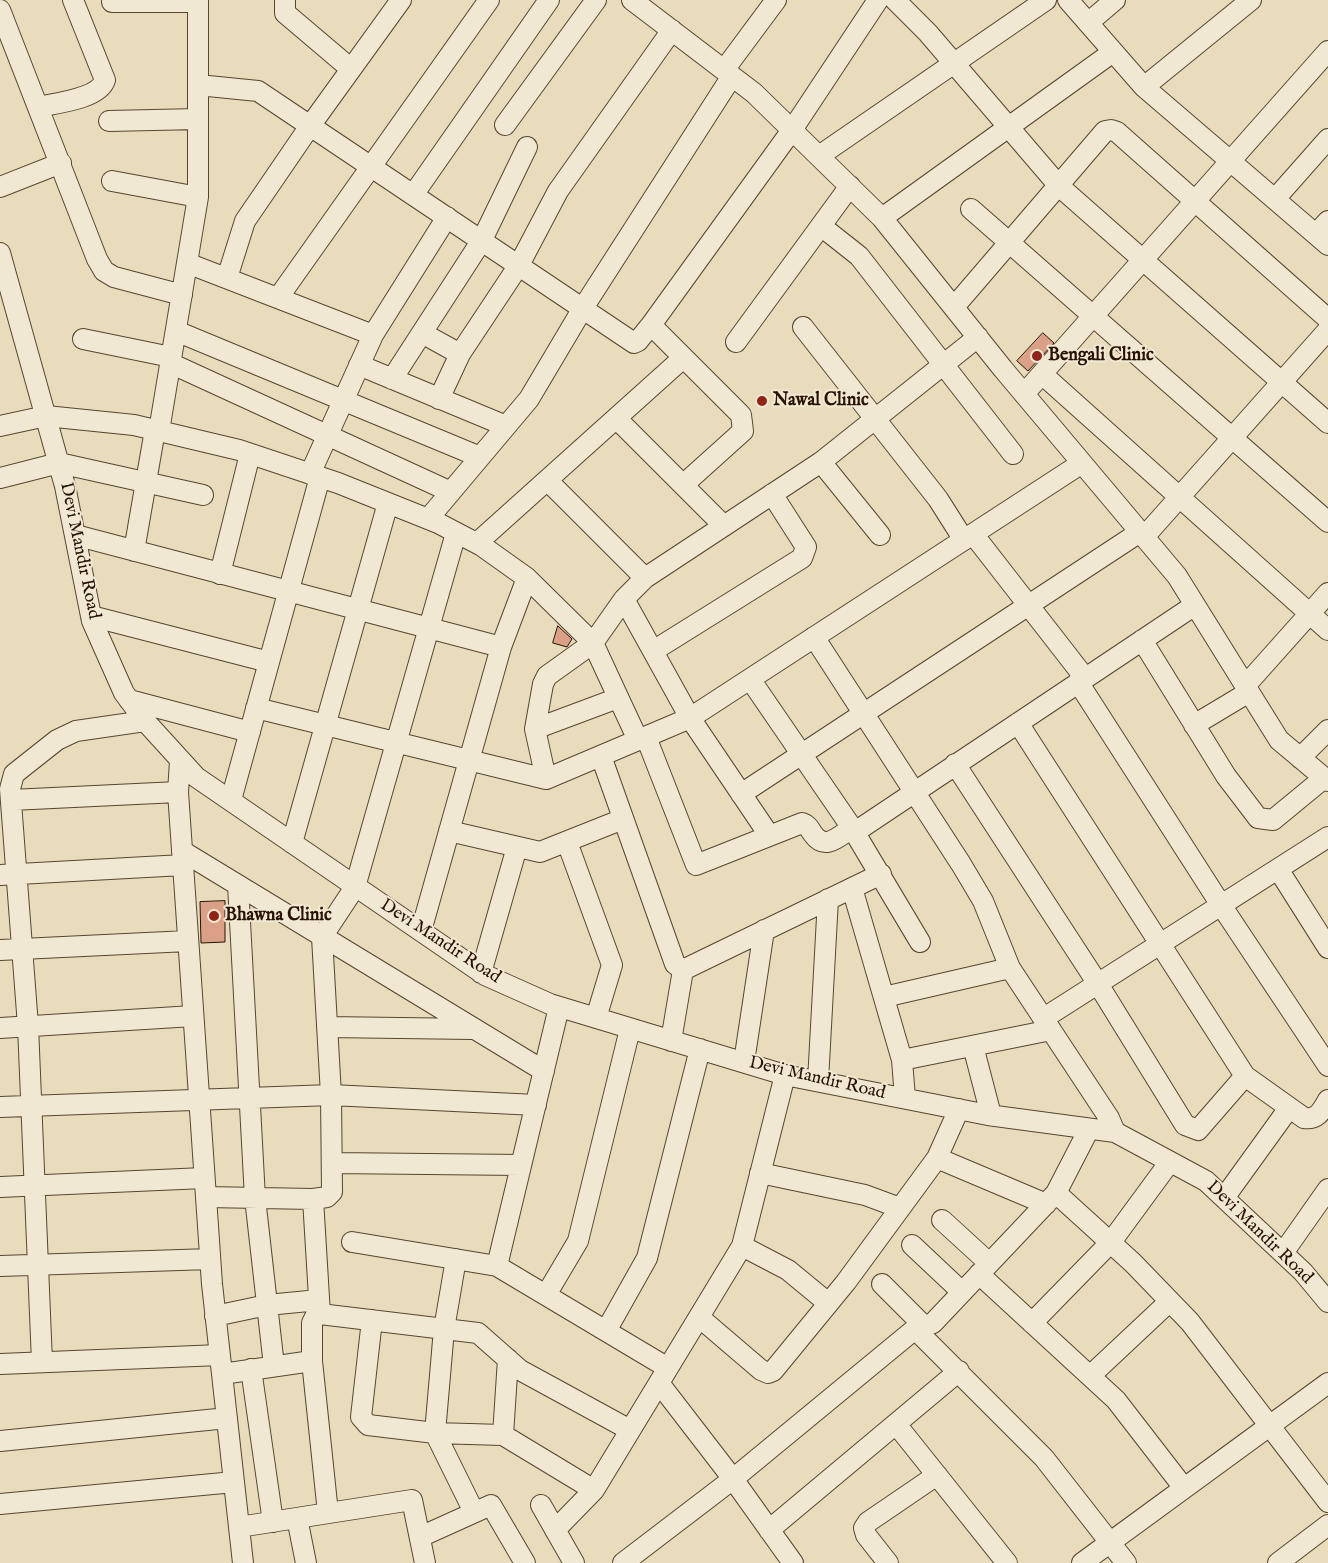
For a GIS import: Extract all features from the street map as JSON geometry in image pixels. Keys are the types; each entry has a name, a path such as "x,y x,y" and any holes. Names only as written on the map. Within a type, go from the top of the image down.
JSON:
{"street":[{"path":"38,107 94,94 103,85 105,80 73,0"},
{"path":"285,0 285,13 294,23 351,69"},
{"path":"227,278 245,221 310,126 401,0"},
{"path":"278,298 370,166 490,0"},
{"path":"413,195 549,0"},
{"path":"505,125 596,0"},
{"path":"632,0 754,93 882,218 1024,394 1177,576 1279,740 1326,780 1272,820 1258,818 1226,776 1142,640"},
{"path":"428,519 530,399 583,308 728,73 776,0"},
{"path":"198,85 258,91 634,343 638,341 651,324 792,130 878,0"},
{"path":"895,0 955,64 1059,186 1328,423"},
{"path":"819,156 1046,0"},
{"path":"1068,0 1144,87 1276,199 1324,233"},
{"path":"1088,23 1116,0"},
{"path":"1144,87 1251,0"},
{"path":"112,2 198,1 198,197 171,360 134,551"},
{"path":"0,10 97,260 104,271 114,277 182,294"},
{"path":"440,399 460,354 519,265 558,191 672,30"},
{"path":"1024,394 1328,51"},
{"path":"882,218 1007,126 1113,52"},
{"path":"110,121 198,119"},
{"path":"954,307 1105,131 1111,130 1117,132 1196,200 1328,319"},
{"path":"1276,199 1328,140"},
{"path":"392,379 482,240 527,147"},
{"path":"0,187 61,164"},
{"path":"112,181 198,197"},
{"path":"736,342 850,186"},
{"path":"971,209 1328,522"},
{"path":"231,800 288,592 315,476 328,435 373,335 447,217"},
{"path":"821,226 859,256 1013,454"},
{"name":"Devi Mandir Road","path":"0,253 5,287 59,463 91,616 124,693 145,721 180,761 196,776 481,973 559,1007 785,1075 991,1115 1088,1130 1115,1132 1169,1163 1206,1181 1304,1272 1328,1302"},
{"path":"187,262 373,335"},
{"path":"651,324 740,415 743,431 683,485"},
{"path":"803,327 968,537 1030,604 1082,680 1221,905 1328,1066"},
{"path":"741,794 1030,604 1142,534 1179,497 1328,330"},
{"path":"176,331 480,457"},
{"path":"422,333 460,354"},
{"path":"546,779 534,729 543,684 547,676 593,643 624,599 645,578 821,462 978,337"},
{"path":"83,339 171,360 451,492"},
{"path":"477,543 684,358"},
{"path":"360,365 506,426"},
{"path":"1042,374 1328,630"},
{"path":"0,426 46,416 134,425 250,454 315,476 428,519 477,543 528,578 593,643 618,698 642,738 696,865 802,823 807,825 819,842 824,844 830,843 914,792 1195,605"},
{"path":"616,418 724,526"},
{"path":"220,574 250,454"},
{"path":"821,462 880,535"},
{"path":"0,478 59,463 203,496"},
{"path":"256,708 546,779 690,718 1082,463"},
{"path":"547,480 645,578"},
{"path":"653,651 802,558 806,547 772,494"},
{"path":"292,843 388,503"},
{"path":"0,1187 34,1185 205,1187 255,1198 327,1197 332,1192 331,1095 322,937 356,887 456,533"},
{"path":"75,535 501,646"},
{"path":"420,932 501,646 528,578"},
{"path":"1194,725 1247,689 1328,593"},
{"path":"624,599 690,718 769,835"},
{"path":"91,616 269,662"},
{"path":"814,637 983,901 1010,968 1109,1118 1115,1132"},
{"path":"750,679 854,830 920,942"},
{"path":"534,729 618,698"},
{"path":"129,700 250,732"},
{"path":"42,1362 28,1026 22,949 8,875 10,789 14,774 57,740 76,731 145,721"},
{"path":"1018,723 1245,1076 1304,1118 1312,1119 1318,1116 1328,1100"},
{"path":"1300,758 1328,730"},
{"path":"601,756 674,964 682,970"},
{"path":"180,761 178,792 210,1259 243,1563"},
{"path":"956,764 1098,984 1185,1125 1198,1130 1245,1076"},
{"path":"11,800 178,792"},
{"path":"449,831 540,852 623,819"},
{"path":"902,1060 973,1046 1048,1024 1098,984 1328,837"},
{"path":"567,842 612,965 596,1018"},
{"path":"481,973 517,847"},
{"path":"8,875 182,858 238,885 544,1071"},
{"path":"1278,869 1328,948"},
{"path":"682,970 881,874"},
{"path":"238,885 255,1198 274,1366"},
{"path":"852,888 902,1060 905,1098"},
{"path":"818,1081 828,899"},
{"path":"744,1062 764,930"},
{"path":"0,950 188,941"},
{"path":"884,997 1010,968"},
{"path":"671,1040 682,970"},
{"path":"497,1266 559,1007"},
{"path":"0,1028 193,1016"},
{"path":"327,1027 474,1029"},
{"path":"546,1295 578,1241 630,1029"},
{"path":"973,1046 991,1115"},
{"path":"606,1331 647,1258 700,1049"},
{"path":"555,1530 594,1490 742,1246 785,1075"},
{"path":"0,1107 199,1098 331,1095 536,1105"},
{"path":"1224,1198 1289,1108"},
{"path":"699,1317 761,1370 768,1373 828,1303 937,1158 959,1109"},
{"path":"623,1563 733,1479 919,1327 933,1323 1051,1198 1088,1130"},
{"path":"937,1158 1051,1198 1111,1242 1190,1322 1328,1502"},
{"path":"332,1162 521,1165"},
{"path":"1032,1322 1111,1242 1169,1163"},
{"path":"760,1174 865,1195 900,1208"},
{"path":"1283,1252 1328,1190"},
{"path":"313,1198 320,1307 312,1323 312,1361 328,1513"},
{"path":"942,1220 1032,1322 1116,1400 1184,1488"},
{"path":"352,1242 497,1266 606,1331 663,1376 793,1563"},
{"path":"912,1245 962,1292"},
{"path":"742,1246 788,1270 828,1303"},
{"path":"0,1266 210,1259"},
{"path":"456,1259 444,1329 435,1433 474,1512"},
{"path":"882,1284 959,1371 1044,1458 1126,1563"},
{"path":"1090,1376 1170,1301"},
{"path":"215,1316 267,1305 320,1307 372,1320 478,1333 520,1370 630,1430"},
{"path":"372,1320 361,1417 368,1425 435,1433 503,1435 594,1490"},
{"path":"503,1435 508,1359"},
{"path":"0,1364 42,1362 221,1364 251,1370 312,1361"},
{"path":"251,1370 272,1522"},
{"path":"769,1530 959,1371"},
{"path":"1082,1563 1328,1383"},
{"path":"0,1440 227,1418"},
{"path":"896,1424 1007,1563"},
{"path":"888,1563 866,1535 864,1528 868,1522 936,1475"},
{"path":"0,1504 234,1482"},
{"path":"239,1527 412,1500 424,1563"},
{"path":"420,1537 489,1505 494,1506 525,1563"},
{"path":"541,1505 574,1563"},
{"path":"297,1518 306,1563"},
{"path":"1278,1563 1328,1525"}],"building":[{"path":"1043,333 1054,343 1028,371 1017,361"},
{"path":"558,626 572,639 567,647 553,643"},
{"path":"225,901 225,942 201,943 200,902"}],"place":[{"name":"Bengali Clinic","path":"1037,356"},
{"name":"Nawal Clinic","path":"762,401"},
{"name":"Bhawna Clinic","path":"214,916"}]}
